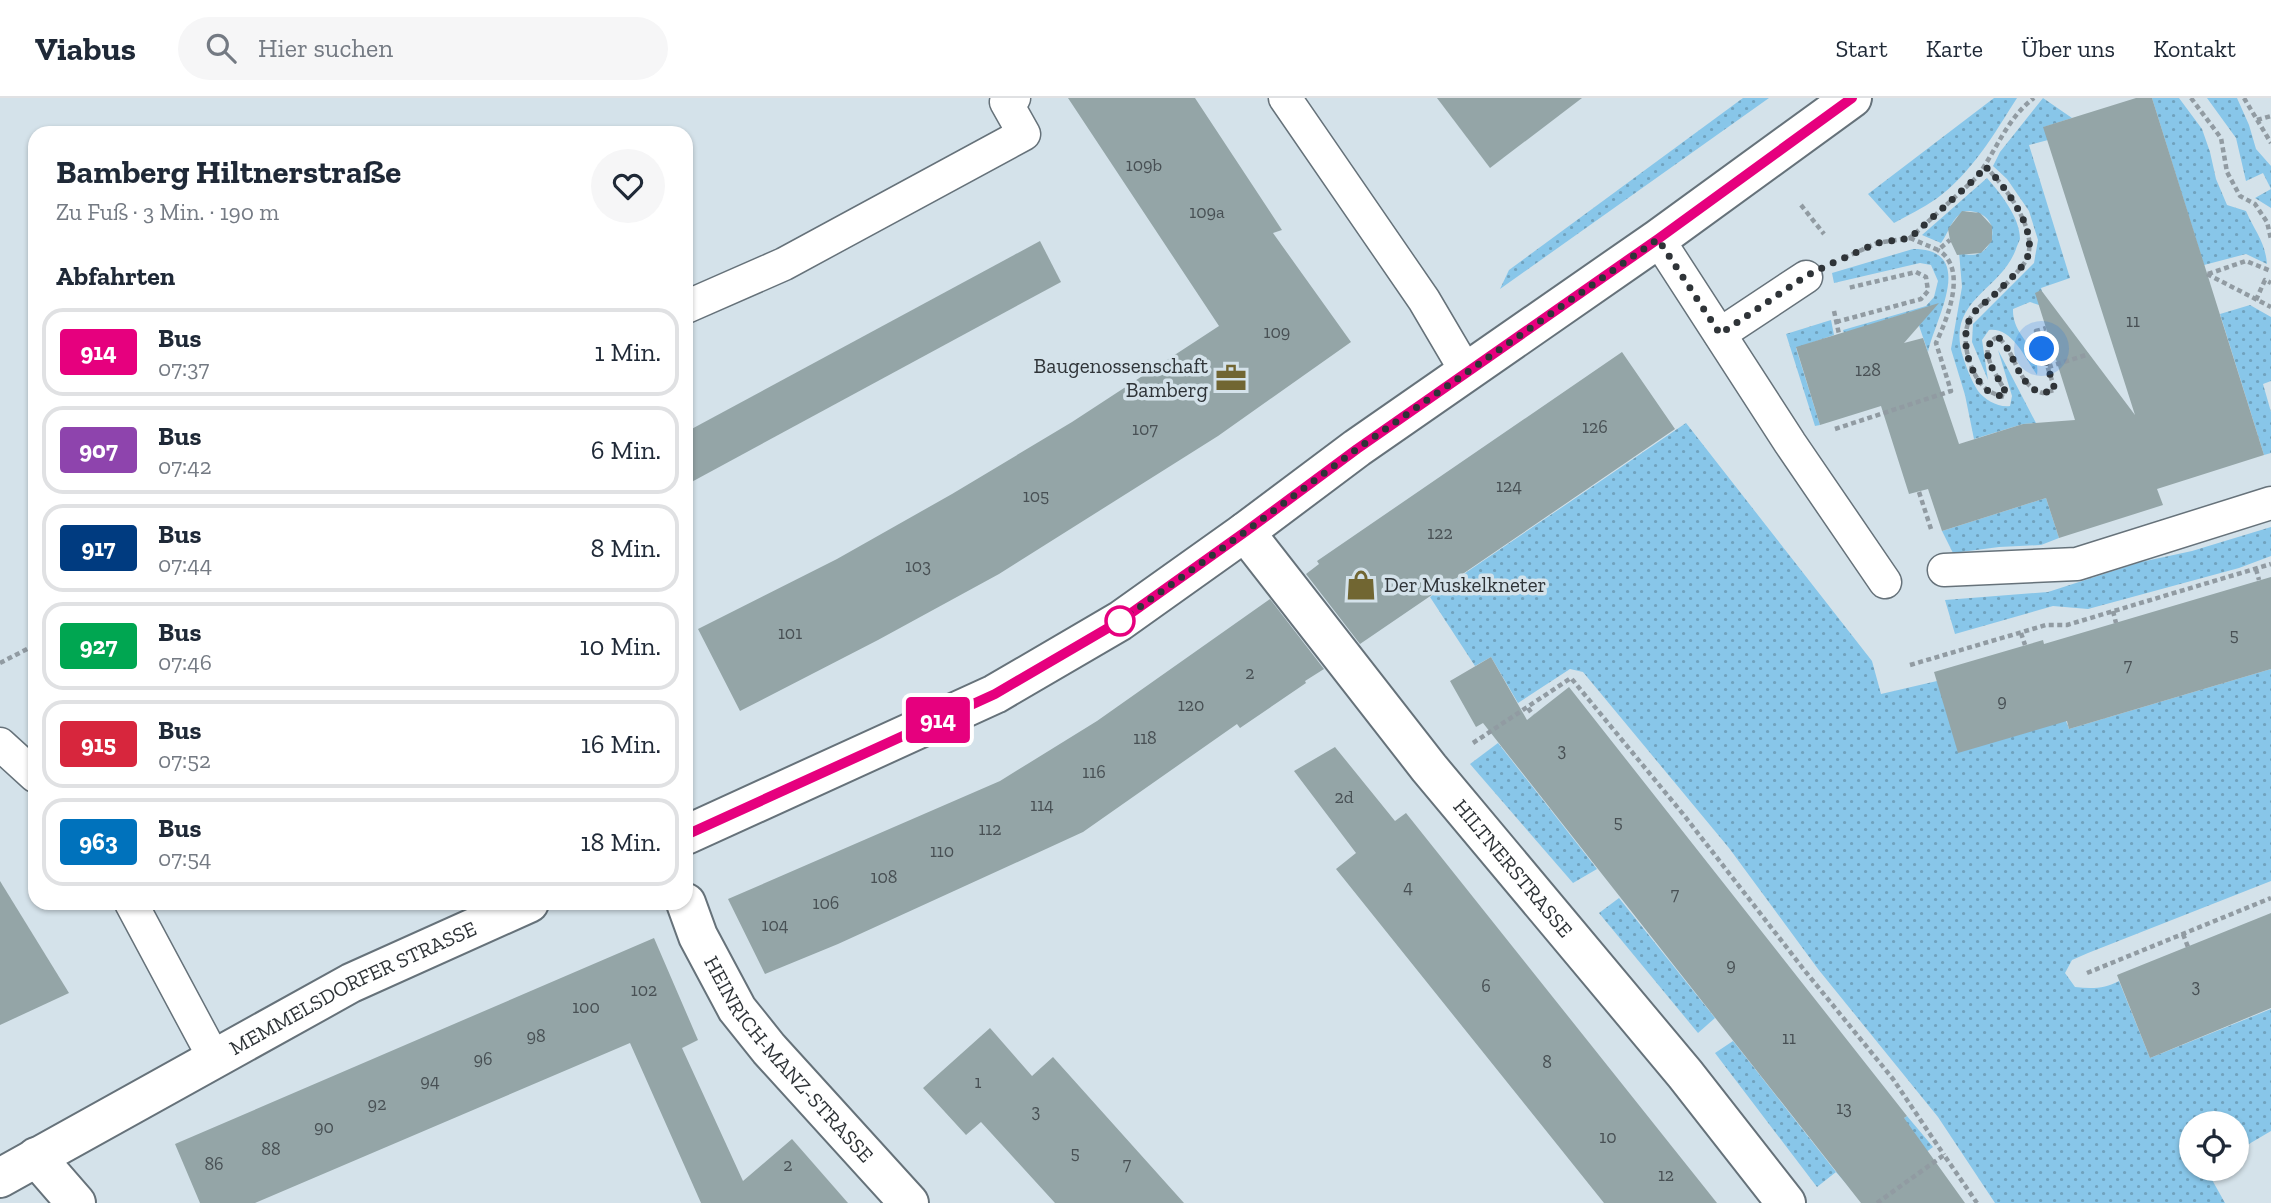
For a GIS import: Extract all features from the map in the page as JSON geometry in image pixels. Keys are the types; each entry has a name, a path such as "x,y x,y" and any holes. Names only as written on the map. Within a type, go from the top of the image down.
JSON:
{"main road":[{"path":"693,832 995,694 1120,621 1357,449 1658,239 1852,98"},
{"name":"HILTNERSTRASSE","path":"1245,532 1433,772 1676,1064 1786,1203"},
{"name":"MEMMELSDORFER STRASSE","path":"0,1178 351,984 514,910"},
{"name":"HEINRICH-MANZ-STRASSE","path":"688,910 698,936 737,1009 777,1058 909,1203"},
{"path":"36,1157 76,1203"}],"lane":[{"path":"693,304 784,264 1024,134 1006,102 1014,98"},
{"path":"1286,98 1424,300 1467,373"},
{"path":"1658,239 1790,443 1885,582"},
{"path":"1720,334 1806,276"},
{"path":"1944,570 2077,564 2271,503"},
{"path":"0,744 28,770"},
{"name":"MEMMELSDORFER STRASSE","path":"135,910 214,1058"}],"path":[{"path":"1910,238 1977,177 2015,117 2034,98"},
{"path":"2191,98 2221,138 2227,172 2240,196 2255,204 2267,222 2271,240"},
{"path":"2244,98 2271,143"},
{"path":"2257,120 2271,116"},
{"path":"1985,166 2002,183 2020,212 2030,243 2025,262 1972,314 1965,333 1968,355 1976,378 1986,391 2004,397 2005,391 1990,365 1987,347 1998,337 2005,343 2029,386 2043,393 2055,390 2036,331 2046,328"},
{"path":"1801,205 1826,237"},
{"path":"1790,443 1951,391 1936,343 1945,323 1954,275 1947,256 1910,238 1877,243 1806,276"},
{"path":"1938,250 1950,240"},
{"path":"1835,247 1844,258"},
{"path":"2271,271 2246,261 2207,274 2271,307"},
{"path":"1836,322 1914,301 1925,296 1928,282 1916,272 1843,289"},
{"path":"2256,300 2265,280 2271,283"},
{"path":"1834,314 1839,334"},
{"path":"2048,367 2086,355"},
{"path":"1910,665 2046,625 2067,625 2271,564"},
{"path":"2256,569 2259,580"},
{"path":"2113,611 2116,623"},
{"path":"2021,632 2025,645"},
{"path":"0,663 28,649"},
{"path":"1433,772 1571,678 1683,814 1893,1079 1977,1203"},
{"path":"1528,708 1533,715"},
{"path":"2087,973 2271,898"},
{"path":"2183,934 2188,947"},
{"path":"1877,1203 1944,1155"}],"shaded area":[{"path":"1743,98 1769,98 1500,289 1509,270"},
{"path":"1994,98 2017,98 1971,165 1936,199 1894,223 1868,194"},
{"path":"2043,98 2072,118 2044,127 2048,140 2029,145 2070,278 2041,288 2045,303 2039,305 2030,302 2013,309 2017,327 2035,357 2037,375 2011,338 1997,330 1989,330 1982,340 1988,380 1972,342 1973,324 2034,263 2038,240 2029,211 2007,179 1993,166 2000,152"},
{"path":"2152,98 2179,98 2202,129 2216,179 2227,205 2246,211 2262,243 2267,264 2246,254 2204,265"},
{"path":"2207,98 2237,98 2256,149 2271,166 2271,189 2263,173 2246,181 2236,138"},
{"path":"1987,178 2013,214 2020,239 2009,263 1968,309 1959,338 1963,357 1978,391 1997,405 2010,406 2012,396 1998,350 2036,423 2023,424 1974,439 1965,395 1951,349 1962,287 1959,252 1971,255 1981,252 1992,238 1992,228 1988,220 1979,213 1966,211 1954,221 1941,243 1922,235"},
{"path":"2271,189 2271,208 2255,198"},
{"path":"1913,249 1933,252 1944,260 1948,273 1948,288 1928,352 1914,311 1844,333 1843,330 1926,306 1934,297 1938,281 1931,265 1920,263 1834,283 1832,273"},
{"path":"2250,305 2271,317 2271,381 2263,384 2271,412 2271,453 2264,455 2220,314"},
{"path":"1831,320 1834,335 1796,348 1820,425 1815,426 1786,334"},
{"path":"1686,423 1872,661 1881,694 1937,681 2066,721 2069,729 2271,669 2271,881 2072,960 2065,973 2075,987 2098,988 2119,981 2150,1058 2271,1009 2271,1131 2249,1144 2249,1111 2179,1111 2179,1181 2213,1181 2225,1203 1995,1203 1938,1117 1818,969 1729,848 1583,672 1570,669 1518,703 1491,657 1475,666 1430,597"},
{"path":"2046,498 2059,538 2041,545 1953,553 1942,531"},
{"path":"2271,527 2271,556 2239,568 2088,609 2053,606 1955,634 1945,600 2048,592 2141,562 2192,551"},
{"path":"1498,743 1597,869 1573,883 1470,764"},
{"path":"1619,898 1715,1018 1698,1033 1599,913"},
{"path":"1733,1041 1836,1172 1817,1187 1715,1053"},
{"path":"1907,1116 1933,1147 1862,1201 1836,1172"}],"building":[{"path":"1068,98 1195,98 1282,230 1273,233 1351,342 1218,436 999,574 740,711 698,629 837,559 952,494 1072,422 1219,326"},
{"path":"1437,98 1582,98 1490,168"},
{"path":"2136,98 2152,98 2264,455 2157,489 2163,505 2059,538 2046,498 1942,531 1928,489 1909,494 1881,406 1820,425 1796,347 1939,303 1904,343 1923,338 1959,444 2023,424 2075,420 2035,293 2041,290 2135,415 2043,127"},
{"path":"1962,211 1980,213 1992,226 1992,241 1981,253 1957,255 1950,240 1948,229"},
{"path":"1040,241 1061,282 693,481 693,428"},
{"path":"1622,352 1675,429 1360,644 1306,574 1319,564 1317,561"},
{"path":"2271,577 2271,669 2069,729 2067,721 1958,753 1934,672 2043,640 2044,644"},
{"path":"1270,599 1324,669 1305,681 1306,683 1240,728 1237,724 1083,832 838,944 765,974 728,899 1000,781 1097,721"},
{"path":"1491,657 1527,720 1569,687 1907,1116 1904,1118 1965,1203 1861,1203 1483,723 1476,727 1450,681"},
{"path":"1335,747 1395,821 1406,813 1717,1203 1604,1203 1336,869 1356,853 1294,771"},
{"path":"0,881 69,993 0,1025"},
{"path":"2271,913 2271,1008 2150,1058 2117,975"},
{"path":"654,938 698,1040 682,1048 743,1181 792,1139 848,1203 701,1203 630,1043 255,1203 200,1203 175,1144"},
{"path":"990,1028 1032,1076 1053,1057 1184,1203 1055,1203 981,1122 966,1135 923,1088"}],"bus line":[{"name":"914","path":"693,832 995,694 1120,621 1357,449 1658,239 1852,98"}],"place":[{"name":"Baugenossenschaft Bamberg","path":"1231,378"},
{"name":"Der Muskelkneter","path":"1361,585"}],"route":[{"path":"1120,621 1357,449 1658,239 1720,334 1806,276 1877,243 1910,238 1977,177 1985,166 2002,183 2020,212 2030,243 2025,262 1972,314 1965,333 1968,355 1976,378 1986,391 2004,397 2005,391 1990,365 1987,347 1992,340 1998,337 2005,343 2008,353 2029,386 2043,393 2055,390 2042,349"}]}
